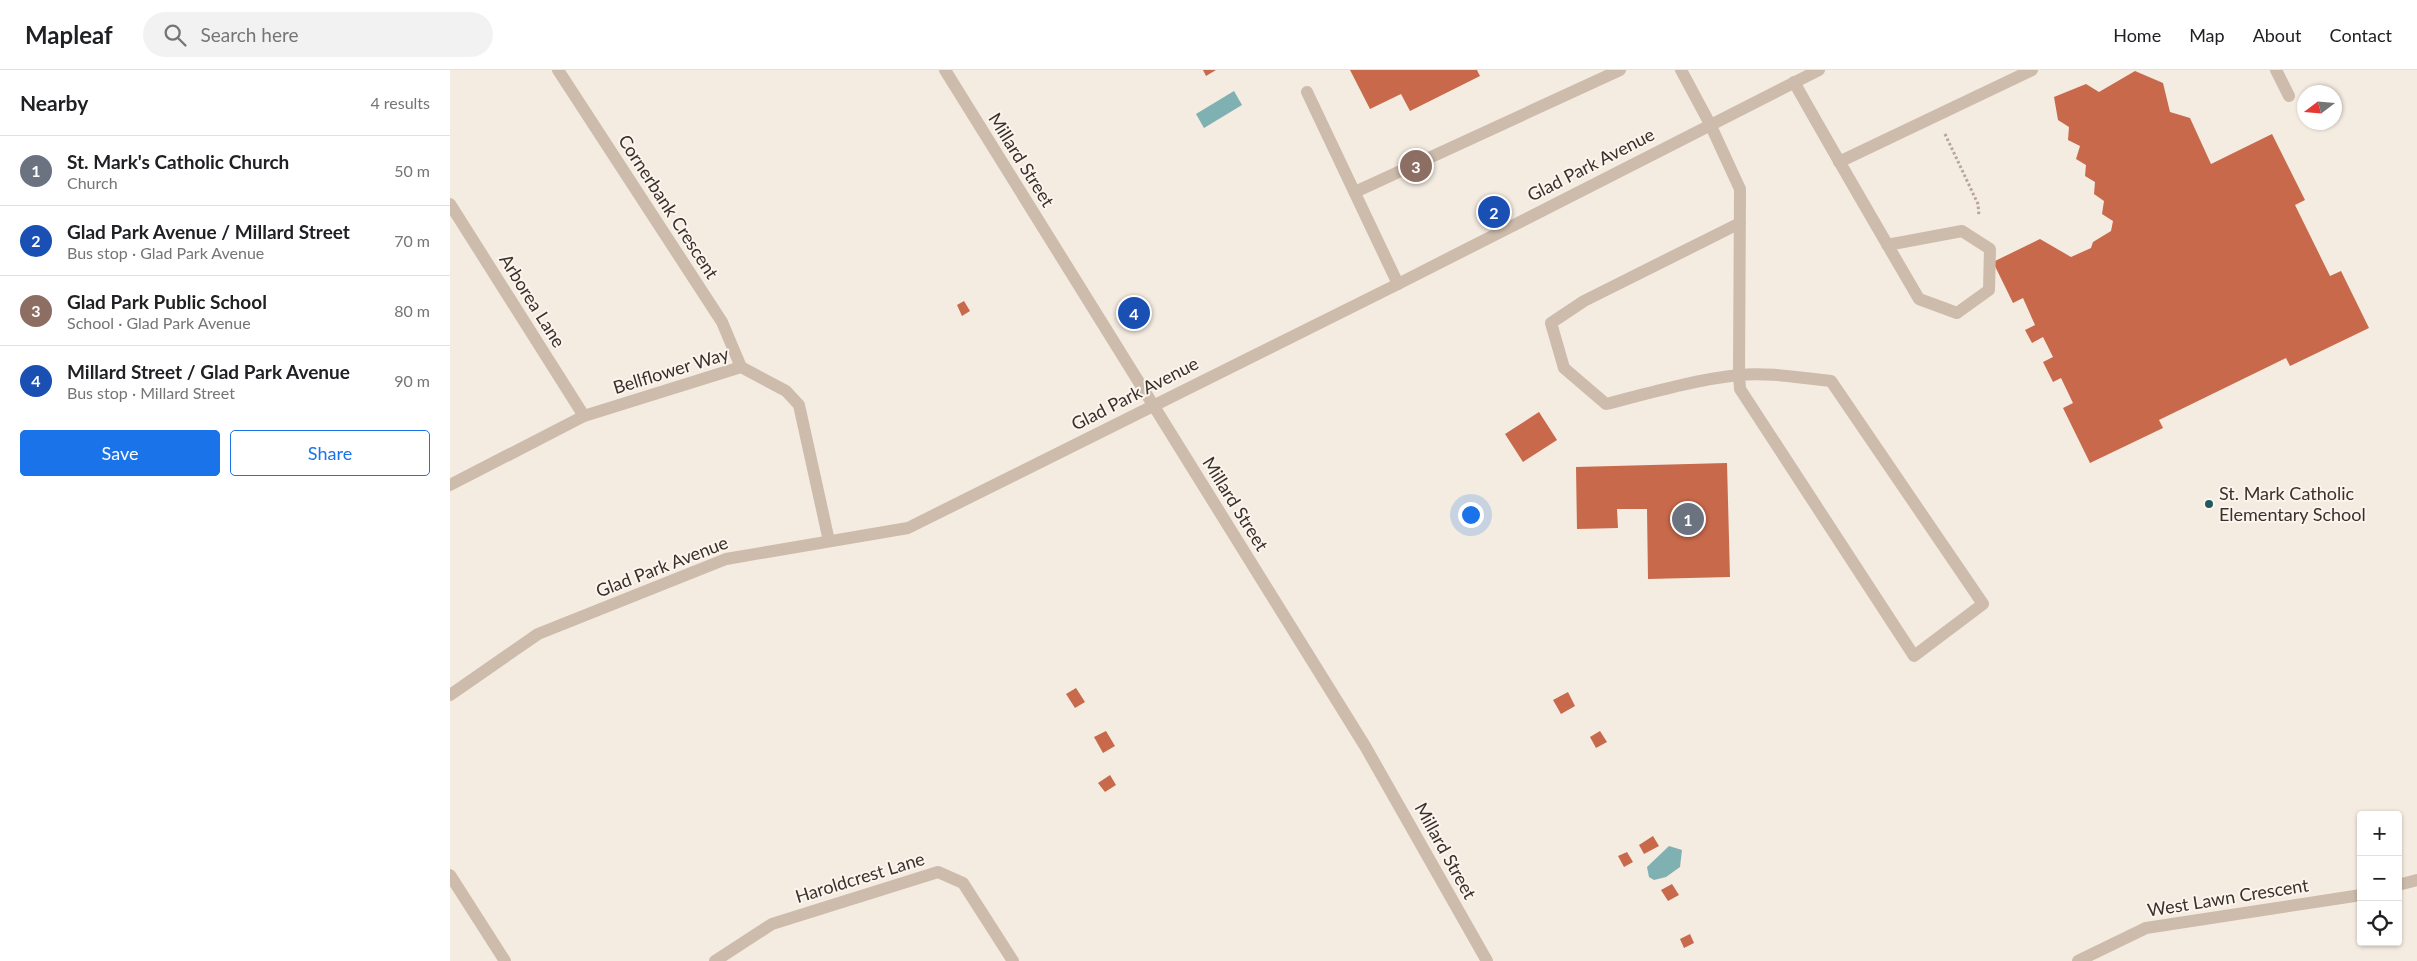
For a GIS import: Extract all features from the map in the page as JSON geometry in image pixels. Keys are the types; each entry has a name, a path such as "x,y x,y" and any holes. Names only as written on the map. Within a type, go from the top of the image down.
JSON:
{"street":[{"name":"Cornerbank Crescent","path":"558,70 722,322 741,368"},
{"name":"Millard Street","path":"945,70 1365,746 1487,961"},
{"path":"1355,192 1620,70"},
{"path":"1681,70 1710,124 1740,189 1740,223 1739,375 1740,390 1914,656 1983,604 1831,380 1770,375 1739,375 1664,389 1606,404 1564,368 1551,323 1584,301 1740,223"},
{"name":"Glad Park Avenue","path":"450,695 538,634 726,558 908,528 1153,404 1398,284 1819,70"},
{"path":"1840,162 2032,70"},
{"path":"2276,70 2289,96"},
{"path":"1794,82 1887,245 1919,299 1958,313 1989,290 1990,249 1962,231 1887,245"},
{"path":"1307,92 1398,284"},
{"name":"Arborea Lane","path":"450,204 584,416"},
{"name":"Bellflower Way","path":"450,485 584,416 741,368 786,391 799,405 829,541"},
{"name":"Haroldcrest Lane","path":"715,961 772,924 938,872 964,883 1013,961"},
{"path":"450,874 505,961"},
{"path":"2402,884 2417,880"},
{"name":"West Lawn Crescent","path":"2078,961 2146,928 2357,896"}],"path":[{"path":"1936,116 1978,204 1981,244"}],"water":[{"path":"1234,91 1242,105 1204,128 1196,114"},
{"path":"1669,846 1682,850 1680,867 1666,877 1654,880 1649,877 1647,867"}],"building":[{"path":"1203,70 1216,70 1206,76"},
{"path":"1350,70 1477,70 1480,76 1410,111 1401,94 1370,109"},
{"path":"2135,71 2163,83 2170,112 2190,118 2211,164 2272,134 2305,200 2295,205 2330,276 2341,271 2369,328 2290,366 2286,358 2159,420 2163,428 2090,463 2063,408 2073,403 2061,378 2053,382 2043,362 2053,357 2043,337 2032,343 2025,330 2035,325 2023,298 2013,303 1993,262 2040,239 2071,257 2091,248 2093,242 2111,231 2113,221 2102,214 2104,201 2094,194 2095,182 2085,176 2086,165 2076,159 2080,146 2068,140 2069,127 2058,120 2054,97 2086,84 2099,92"},
{"path":"964,301 970,311 962,316 957,305"},
{"path":"1539,412 1557,440 1523,462 1505,434"},
{"path":"1727,463 1730,577 1648,579 1647,509 1617,509 1618,528 1577,529 1576,467"},
{"path":"1076,688 1085,702 1075,708 1066,694"},
{"path":"1568,692 1575,706 1561,714 1553,700"},
{"path":"1106,731 1115,746 1103,753 1094,737"},
{"path":"1600,731 1607,742 1596,748 1590,737"},
{"path":"1110,775 1116,785 1105,792 1098,783"},
{"path":"1653,836 1659,846 1644,854 1639,845"},
{"path":"1627,852 1633,862 1624,867 1618,856"},
{"path":"1672,884 1679,895 1668,901 1661,890"},
{"path":"1690,934 1694,943 1684,948 1680,939"}],"place":[{"name":"Glad Park Public School","path":"1416,166"},
{"name":"Glad Park Avenue / Millard Street","path":"1494,212"},
{"name":"Millard Street / Glad Park Avenue","path":"1134,313"},
{"name":"St. Mark Catholic Elementary School","path":"2209,504"},
{"name":"St. Mark's Catholic Church","path":"1688,519"}]}
